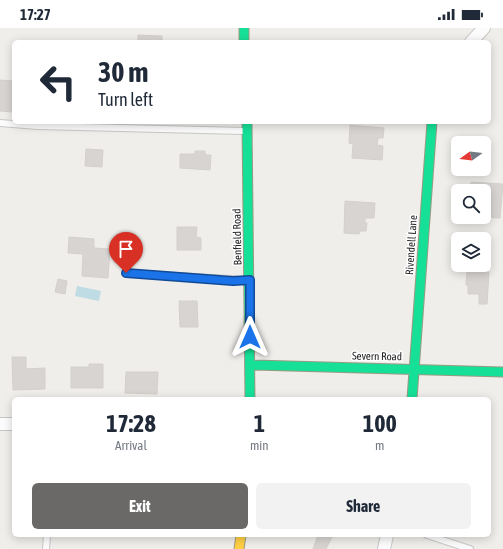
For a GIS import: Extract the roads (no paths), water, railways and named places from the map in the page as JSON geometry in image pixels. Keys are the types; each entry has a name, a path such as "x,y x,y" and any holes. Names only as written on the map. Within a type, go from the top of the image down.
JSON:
{"street":[{"path":"244,28 244,40"},
{"path":"473,40 484,28"},
{"name":"Rivendell Lane","path":"412,397 432,124"},
{"name":"Benfield Road","path":"247,126 250,280 250,397"},
{"name":"Severn Road","path":"250,365 503,372"},
{"path":"0,424 12,424"},
{"path":"240,549 241,537"},
{"path":"384,549 387,537"}],"lane":[{"path":"0,122 12,123"},
{"path":"19,124 38,126 247,126"},
{"path":"126,273 233,281 250,280"},
{"path":"46,537 46,549"},
{"path":"434,537 470,549"}],"water":[{"path":"77,286 101,291 99,301 75,296"}]}
